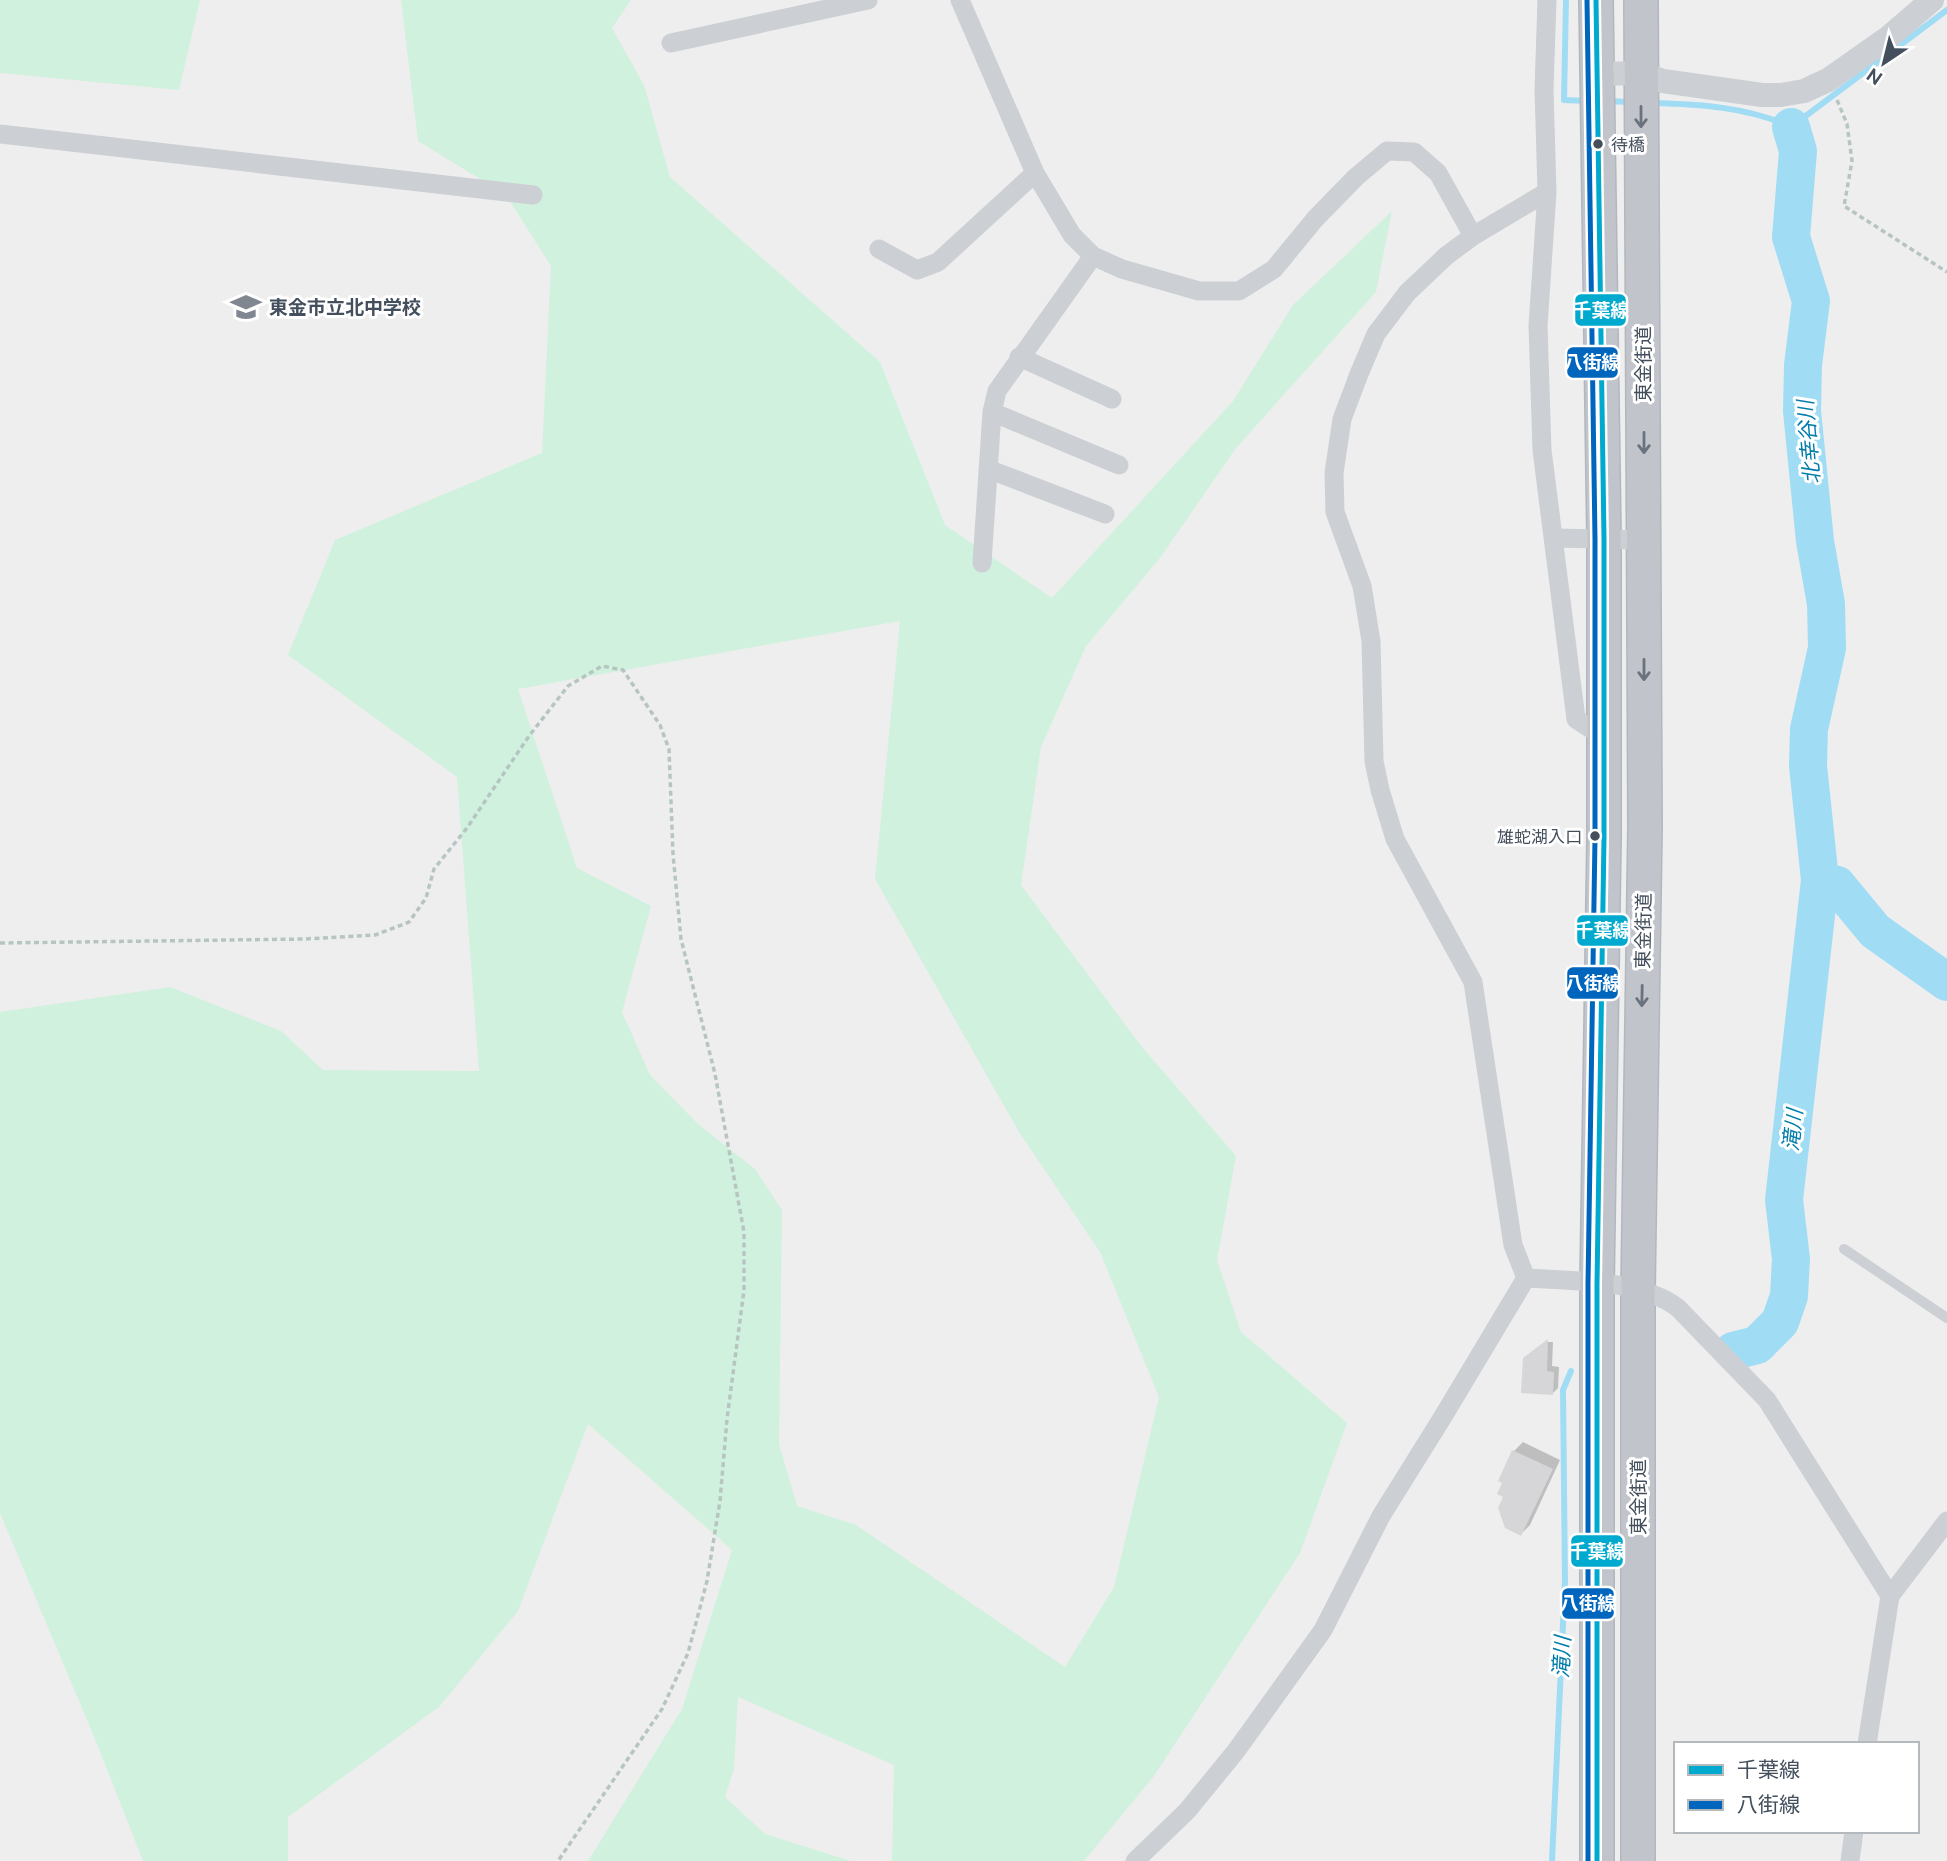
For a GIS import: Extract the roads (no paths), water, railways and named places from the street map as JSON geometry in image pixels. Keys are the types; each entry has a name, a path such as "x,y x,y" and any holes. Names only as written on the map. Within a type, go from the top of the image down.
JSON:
{"highway":[{"name":"東金街道","path":"1596,0 1604,539 1597,1284 1597,1861"},
{"name":"東金街道","path":"1638,1861 1638,1290 1645,826 1641,0"}],"street":[{"path":"671,43 868,0"},
{"path":"960,0 1035,173 1072,235 1093,256 1122,269 1199,291 1239,291 1273,269 1315,219 1356,177 1387,151 1414,152 1438,173 1473,236"},
{"path":"1547,0 1544,89 1547,192 1538,326 1542,450 1576,719 1604,737"},
{"path":"1596,74 1641,73 1663,81 1762,95 1804,91 1828,80 1889,37 1932,0"},
{"path":"0,134 533,195"},
{"path":"878,249 917,270 937,262 1035,173"},
{"path":"1526,1278 1513,1245 1473,982 1395,838 1380,790 1374,761 1371,641 1363,586 1335,512 1334,473 1342,419 1376,334 1407,293 1446,256 1473,236 1547,192"},
{"path":"982,563 992,412 997,391 1093,256"},
{"path":"1019,357 1112,399"},
{"path":"992,412 1119,465"},
{"path":"988,469 1105,514"},
{"path":"1555,538 1644,540"},
{"path":"1526,1278 1638,1290 1665,1298 1678,1308 1767,1400 1890,1596"},
{"path":"1135,1861 1187,1811 1236,1751 1323,1630 1381,1516 1526,1278"},
{"path":"1867,1742 1890,1596 1947,1521"},
{"path":"1850,1861 1854,1833"}],"lane":[{"path":"1844,1249 1947,1318"}],"waterway":[{"name":"北幸谷川","path":"1566,0 1564,100 1588,101"},
{"path":"1652,103 1740,111 1791,127 1947,10"},
{"name":"北幸谷川","path":"1606,101 1630,102"},
{"name":"北幸谷川","path":"1733,1351 1757,1345 1780,1322 1789,1296 1791,1259 1784,1200 1820,880 1808,766 1809,729 1827,648 1826,604 1815,541 1802,411 1803,365 1811,301 1791,237 1798,151 1791,127"},
{"name":"北幸谷川","path":"1820,880 1837,885 1875,931 1947,982"},
{"name":"滝川","path":"1552,1861 1565,1581 1563,1390 1571,1371"}],"place":[{"name":"待橋","path":"1598,144"},
{"name":"東金市立北中学校","path":"246,307"},
{"name":"雄蛇湖入口","path":"1595,836"}]}
